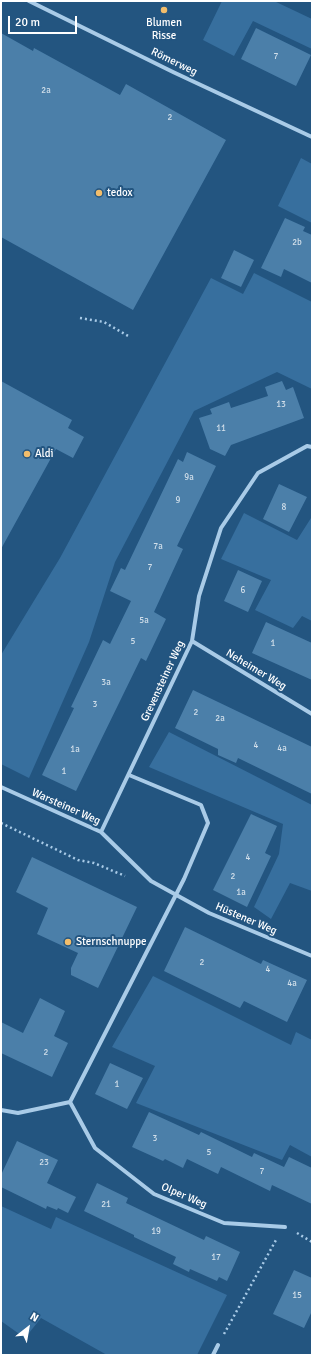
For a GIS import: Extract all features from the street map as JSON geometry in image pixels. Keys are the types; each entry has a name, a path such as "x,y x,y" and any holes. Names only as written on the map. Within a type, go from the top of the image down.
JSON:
{"street":[{"name":"Römerweg","path":"29,1 172,72 312,137"},
{"name":"Grevensteiner Weg","path":"101,832 192,641 199,596 221,528 258,473 307,446 312,447"},
{"name":"Neheimer Weg","path":"192,641 312,714"},
{"path":"1,1110 18,1113 70,1102 184,879 208,823 201,805 129,775"},
{"name":"Warsteiner Weg","path":"1,787 101,832 151,881 175,895"},
{"name":"Hüstener Weg","path":"175,895 209,913 312,956"},
{"name":"Olper Weg","path":"70,1102 95,1148 154,1194 224,1223 285,1227"},
{"path":"213,1355 218,1346"}],"path":[{"path":"80,318 104,322 130,337"},
{"path":"1,823 78,860 94,863 122,875 151,881"},
{"path":"218,1346 271,1249 285,1227"}],"shaded area":[{"path":"222,1 274,1 312,19 312,49 253,21 234,56 203,40"},
{"path":"301,158 312,164 312,223 278,206"},
{"path":"254,273 312,302 312,389 277,372 194,411 115,562 89,642 29,778 1,764 1,655 60,558 211,278 243,294"},
{"path":"244,513 297,540 312,518 312,621 302,616 293,628 255,610 271,580 221,559"},
{"path":"169,732 312,805 312,891 290,883 271,919 254,907 279,854 283,824 149,767"},
{"path":"153,976 291,1045 296,1032 312,1040 312,1157 290,1145 282,1160 136,1103 155,1066 112,1047"},
{"path":"1,1206 51,1229 56,1217 227,1295 197,1355 107,1355 41,1318 25,1338 1,1321"}],"building":[{"path":"256,28 311,55 296,86 241,59"},
{"name":"tedox","path":"1,33 33,51 34,48 120,95 126,84 226,140 133,310 1,237"},
{"path":"285,218 305,227 303,231 312,235 312,283 284,269 281,277 261,268"},
{"path":"234,250 254,260 241,287 221,278"},
{"name":"Aldi","path":"1,381 72,420 68,428 84,437 73,458 56,449 1,549"},
{"path":"282,381 286,390 293,387 304,418 231,445 225,456 210,449 199,418 212,414 210,409 229,402 231,408 268,396 265,387"},
{"path":"187,452 216,466 177,546 183,549 154,612 166,619 146,661 141,658 76,791 42,775 74,708 71,707 103,640 110,644 131,601 110,591 121,568 125,570 178,459 183,462"},
{"path":"279,484 307,497 289,532 263,519"},
{"path":"238,570 262,581 248,612 224,601"},
{"path":"266,622 312,643 312,680 252,653"},
{"path":"193,690 312,747 312,794 238,758 236,763 218,755 218,749 175,728"},
{"path":"251,814 277,826 265,853 271,856 247,907 213,890"},
{"path":"32,857 137,907 98,988 71,975 71,968 78,953 37,934 48,908 16,892"},
{"path":"185,927 261,964 263,960 307,980 287,1022 244,1001 240,1008 164,971"},
{"path":"40,998 65,1011 54,1036 68,1043 52,1077 1,1053 1,1022 23,1033"},
{"path":"110,1063 143,1078 127,1109 95,1094"},
{"path":"149,1112 199,1135 201,1132 252,1157 254,1153 284,1167 289,1157 312,1168 312,1204 272,1185 270,1191 221,1167 218,1174 187,1159 183,1168 165,1159 163,1161 132,1147"},
{"path":"17,1141 58,1160 47,1183 76,1197 68,1213 58,1208 57,1210 47,1206 46,1209 1,1187 1,1175"},
{"path":"97,1183 128,1198 126,1203 204,1240 206,1236 240,1252 227,1281 219,1277 217,1281 190,1269 189,1272 173,1264 176,1257 84,1211"},
{"path":"294,1270 312,1278 312,1311 304,1328 273,1314"}],"place":[{"name":"Blumen Risse","path":"164,10"},
{"name":"tedox","path":"99,193"},
{"name":"Aldi","path":"27,454"},
{"name":"Sternschnuppe","path":"68,942"}]}
